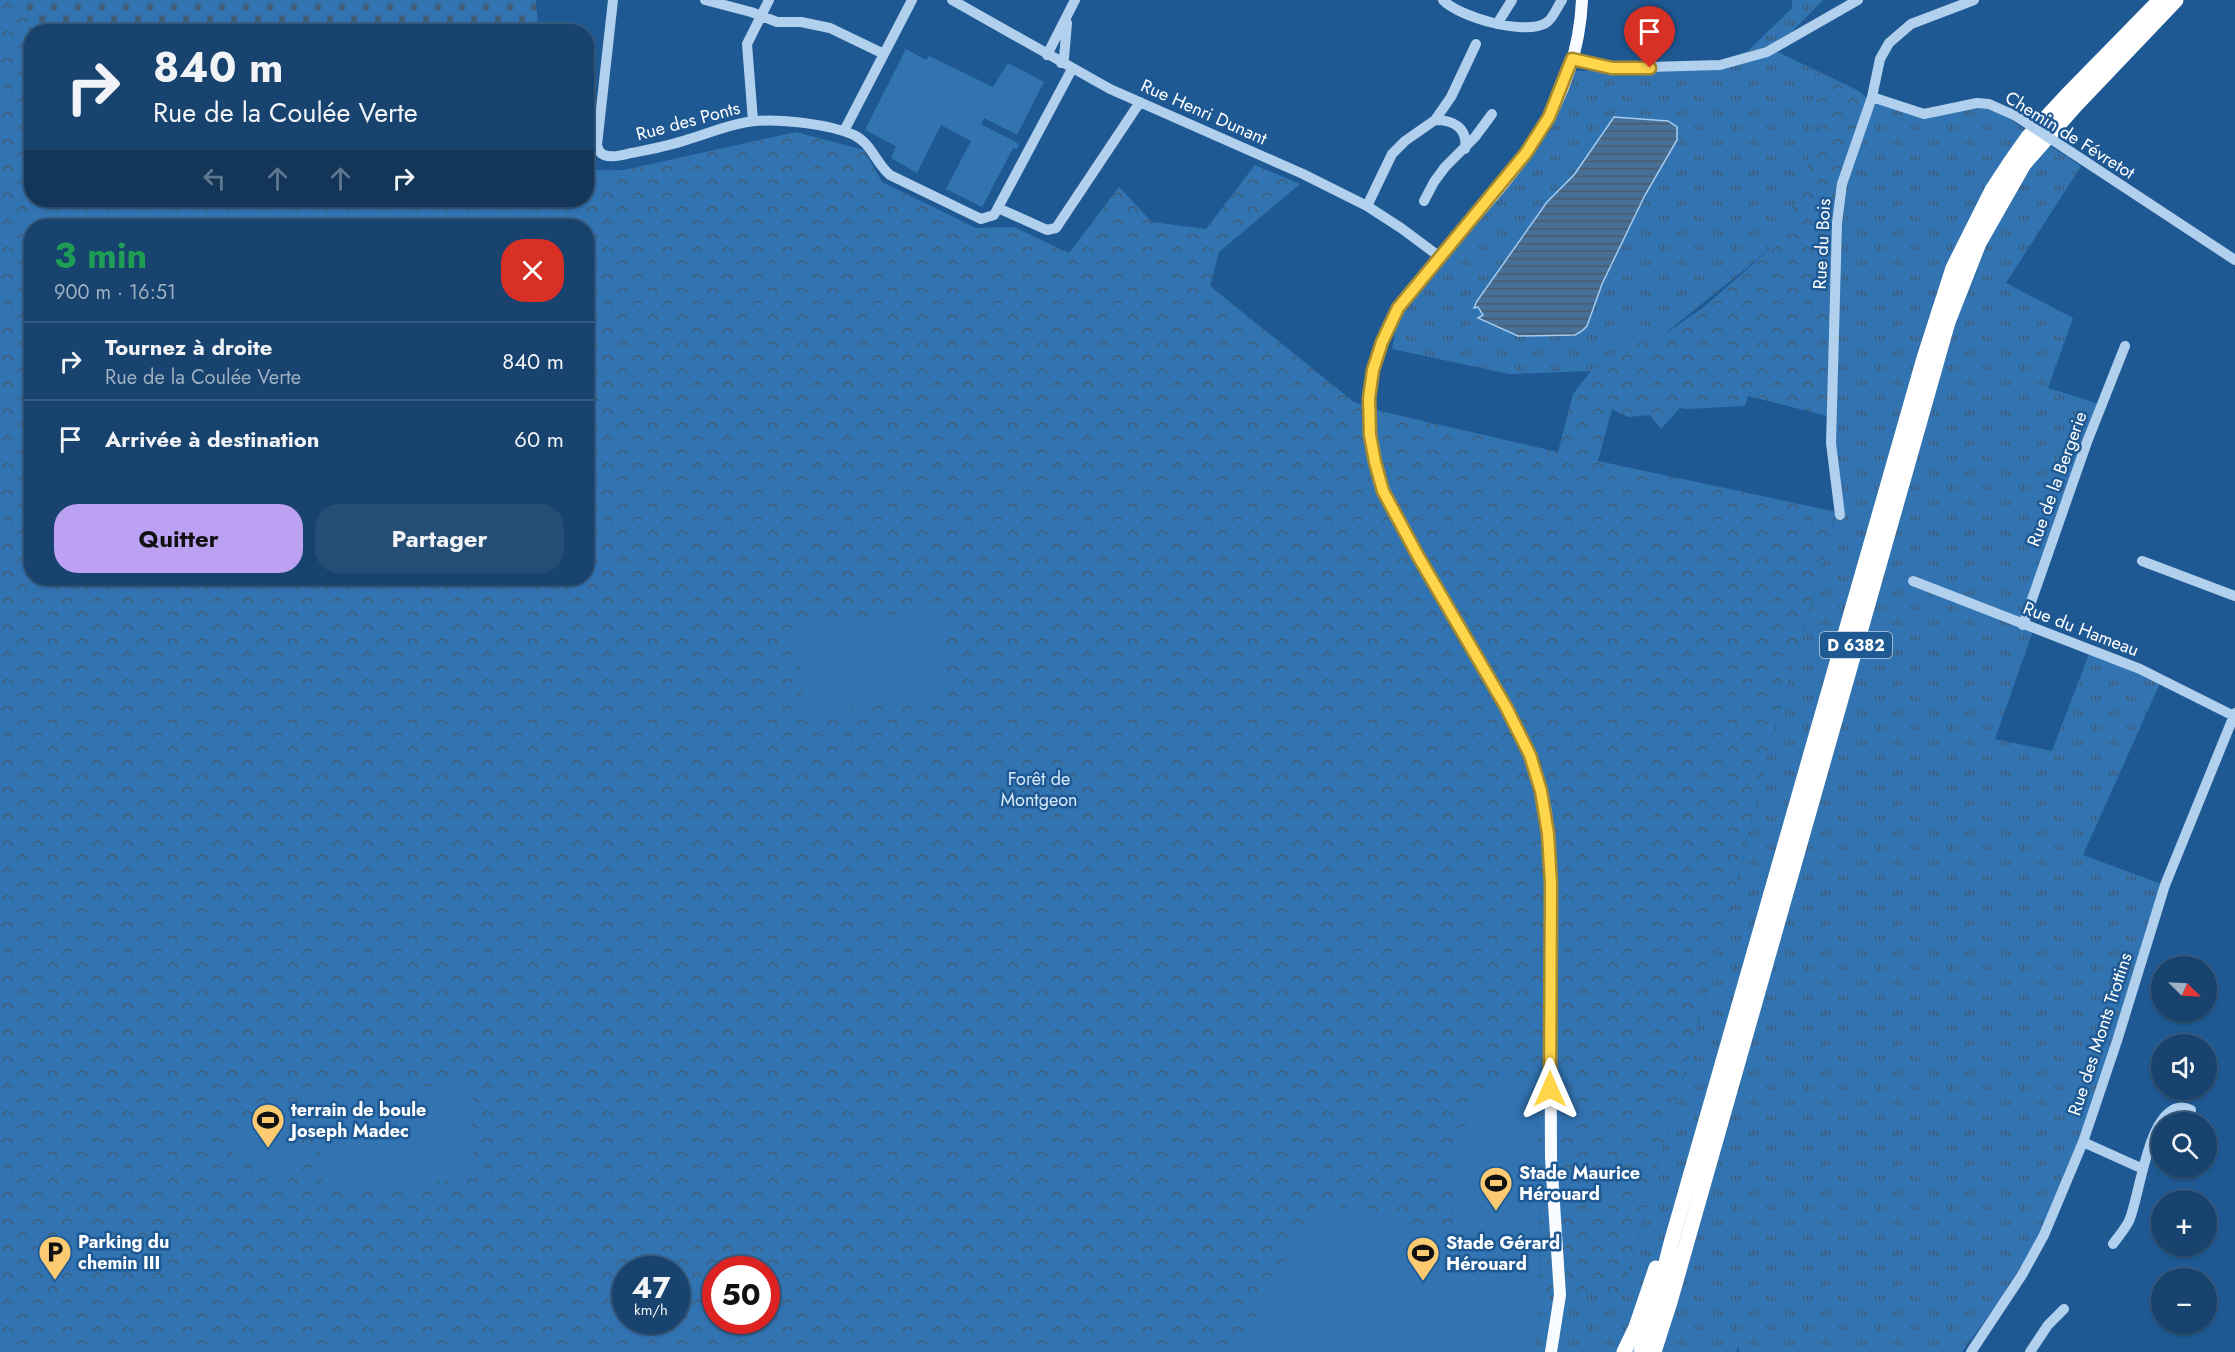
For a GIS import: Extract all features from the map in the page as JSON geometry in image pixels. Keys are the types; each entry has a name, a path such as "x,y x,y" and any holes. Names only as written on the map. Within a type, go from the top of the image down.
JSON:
{"highway":[{"name":"D 6382","path":"1641,1352 1649,1331 1671,1243 1924,358 1953,268 1992,190 2028,137 2160,0"},
{"name":"D 6382","path":"1654,1352 1948,322 1964,276 1984,233 2024,165 2076,105 2176,0"},
{"path":"1624,1352 1636,1327 1716,1089"},
{"path":"1663,1352 1702,1188"}],"main road":[{"path":"1551,1352 1560,1295 1551,1158 1551,884 1546,813 1533,764 1519,732 1383,491 1370,435 1369,398 1373,370 1382,342 1398,308 1512,171 1538,136 1558,98 1572,59 1582,0"}],"street":[{"name":"Rue des Ponts","path":"613,0 597,145 599,152 610,156 657,148 721,128 753,121 788,121 844,131 856,136 871,148 879,163 890,175 975,217 990,218 998,208"},
{"path":"705,0 777,22 801,22 830,28 884,54"},
{"path":"753,121 747,44 769,0"},
{"path":"844,131 912,0"},
{"name":"Rue Henri Dunant","path":"952,0 1072,69 1140,102 1303,174 1367,206 1440,257"},
{"path":"1047,55 1075,0"},
{"path":"1443,0 1456,9 1497,24 1540,26 1549,22 1562,0"},
{"path":"1497,24 1512,0"},
{"path":"1572,59 1612,68 1720,65 1767,52 1858,0"},
{"name":"Rue du Bois","path":"1840,515 1831,444 1837,223 1842,184 1872,97 1880,59 1889,43 1911,24 1974,0"},
{"path":"1061,63 1064,58 1067,16"},
{"path":"1367,206 1392,154 1405,141 1435,120 1451,97 1476,44"},
{"path":"1072,69 998,208 1047,230 1056,228 1140,102"},
{"name":"Chemin de Févretot","path":"1872,97 1924,114 1977,103 1989,104 2016,116 2235,260"},
{"path":"1424,201 1434,182 1465,149 1492,114"},
{"path":"1435,120 1450,120 1460,127 1465,133 1465,149"},
{"name":"Rue de la Bergerie","path":"2023,625 2087,442 2125,346"},
{"path":"2142,561 2235,596"},
{"name":"Rue du Hameau","path":"1913,581 2140,669 2234,714"},
{"name":"Rue des Monts Trottins","path":"1971,1352 2028,1265 2044,1235 2083,1142 2117,1041 2164,885 2234,714"},
{"path":"2113,1244 2129,1222 2148,1150 2161,1121 2171,1110 2180,1107 2191,1110"},
{"path":"2083,1142 2143,1169"},
{"path":"2030,1352 2048,1325 2064,1309"}],"green space":[{"name":"Forêt de Montgeon","path":"0,0 27,0 28,24 24,24 24,207 594,207 594,170 624,170 796,132 864,150 882,182 976,228 1014,227 1069,253 1119,187 1152,222 1206,229 1255,165 1300,184 1219,252 1210,286 1354,402 1380,411 1558,452 1573,394 1591,371 1611,360 1626,332 1668,332 1705,306 1769,250 1799,195 1817,138 1818,104 1815,70 1857,90 1866,97 1839,191 1827,416 1748,396 1745,406 1680,408 1661,429 1650,415 1628,417 1612,409 1598,461 1837,512 1771,741 1728,917 1622,1293 1540,1293 1538,1076 1490,1075 1471,1113 1460,1152 1454,1191 1452,1233 1412,1224 1241,1345 1248,1352 0,1352"},
{"path":"27,0 536,0 538,24 28,24"},
{"path":"1792,0 1823,0 1774,50 1815,70 1818,104 1817,138 1799,195 1769,250 1667,332 1626,332 1611,360 1591,371 1509,374 1392,349 1398,317 1515,178 1549,132 1574,71 1699,70 1748,51 1792,8"},
{"path":"906,49 926,60 929,56 993,87 1008,63 1044,82 1017,135 984,118 981,124 1019,144 1017,149 1013,148 982,207 946,189 971,141 941,125 917,173 891,158 896,146 865,130"},
{"path":"1866,97 1921,118 1986,107 2005,116 2081,166 2006,283 2073,318 2048,388 2099,404 2020,625 2033,631 1995,739 2052,751 2089,654 2160,683 2083,855 2161,884 2114,1040 2074,1154 2040,1236 2020,1273 1962,1352 1739,1352 1739,1346 1736,1352 1532,1352 1540,1293 1622,1293 1728,917 1771,741 1837,512 1827,416 1839,191"},
{"path":"940,610 948,699 805,713 796,624"},
{"name":"Stade Maurice Hérouard","path":"1490,1075 1538,1076 1540,1293 1539,1317 1532,1352 1248,1352 1241,1346 1318,1201 1452,1233 1453,1186 1457,1157 1470,1114"},
{"path":"470,1083 474,1179 323,1187 318,1095"},
{"name":"terrain de boule Joseph Madec","path":"250,1121 302,1144 288,1179 233,1153"}],"shaded area":[{"path":"1614,117 1668,121 1677,127 1677,140 1645,195 1602,284 1587,326 1575,335 1518,336 1478,318 1483,315 1478,307 1474,308 1477,301 1547,202 1574,175"}],"place":[{"name":"terrain de boule Joseph Madec","path":"268,1149"},
{"name":"Stade Maurice Hérouard","path":"1496,1212"},
{"name":"Parking du chemin III","path":"55,1281"},
{"name":"Stade Gérard Hérouard","path":"1423,1282"}],"route":[{"path":"1550,1089 1551,884 1546,813 1541,791 1530,755 1506,707 1400,525 1383,491 1370,435 1369,398 1373,370 1382,342 1398,308 1512,171 1538,136 1558,98 1572,59 1612,68 1650,68"}]}
